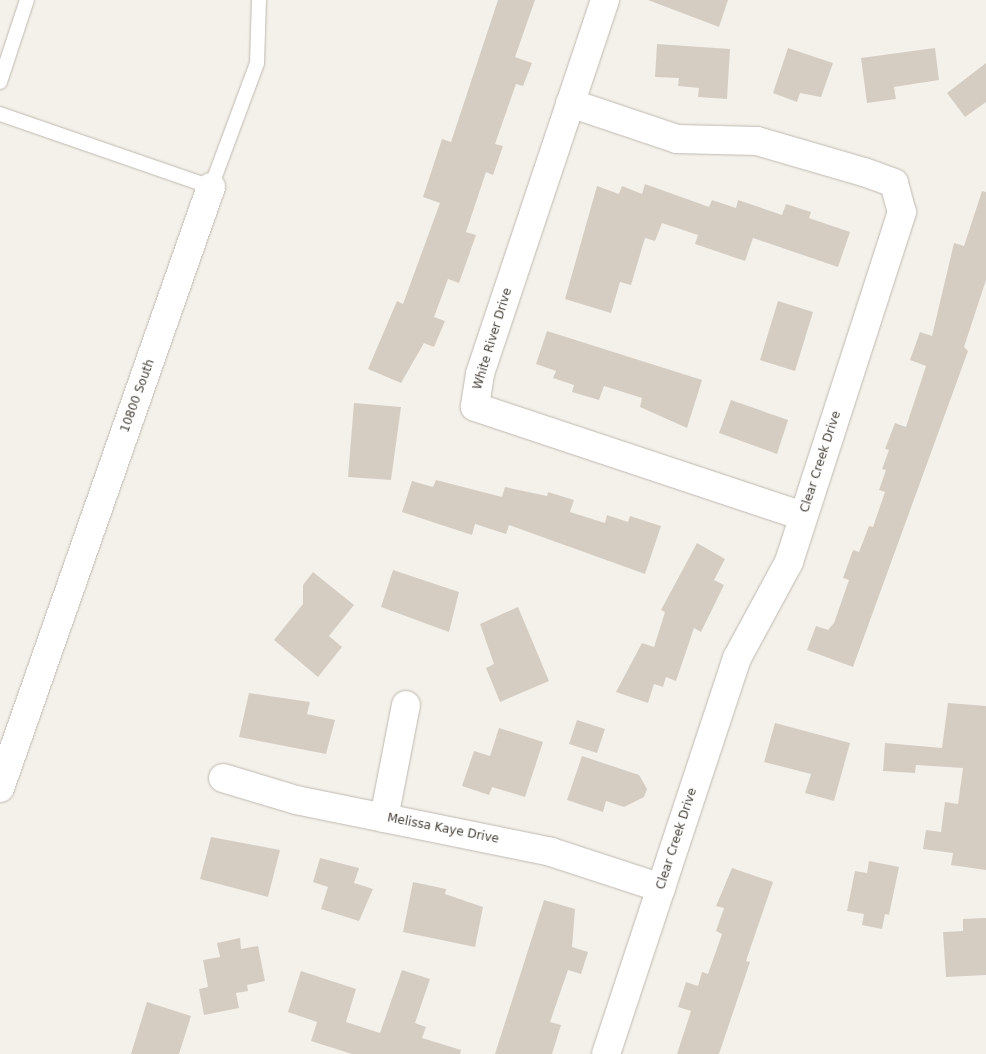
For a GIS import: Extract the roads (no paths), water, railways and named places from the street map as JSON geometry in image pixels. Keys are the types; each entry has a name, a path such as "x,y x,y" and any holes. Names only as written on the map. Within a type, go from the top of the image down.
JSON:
{"street":[{"name":"White River Drive","path":"604,0 480,374 475,407 803,516"},
{"name":"Clear Creek Drive","path":"570,104 677,139 778,145 894,183 900,191 901,221 782,580 743,642 606,1054"},
{"name":"10800 South","path":"0,788 211,186"},
{"path":"384,818 406,705"},
{"name":"Melissa Kaye Drive","path":"223,778 296,800 551,852 661,888"}],"lane":[{"path":"0,82 27,0"},
{"name":"10800 South","path":"211,186 257,63 259,0"},
{"path":"0,114 211,186"}]}
